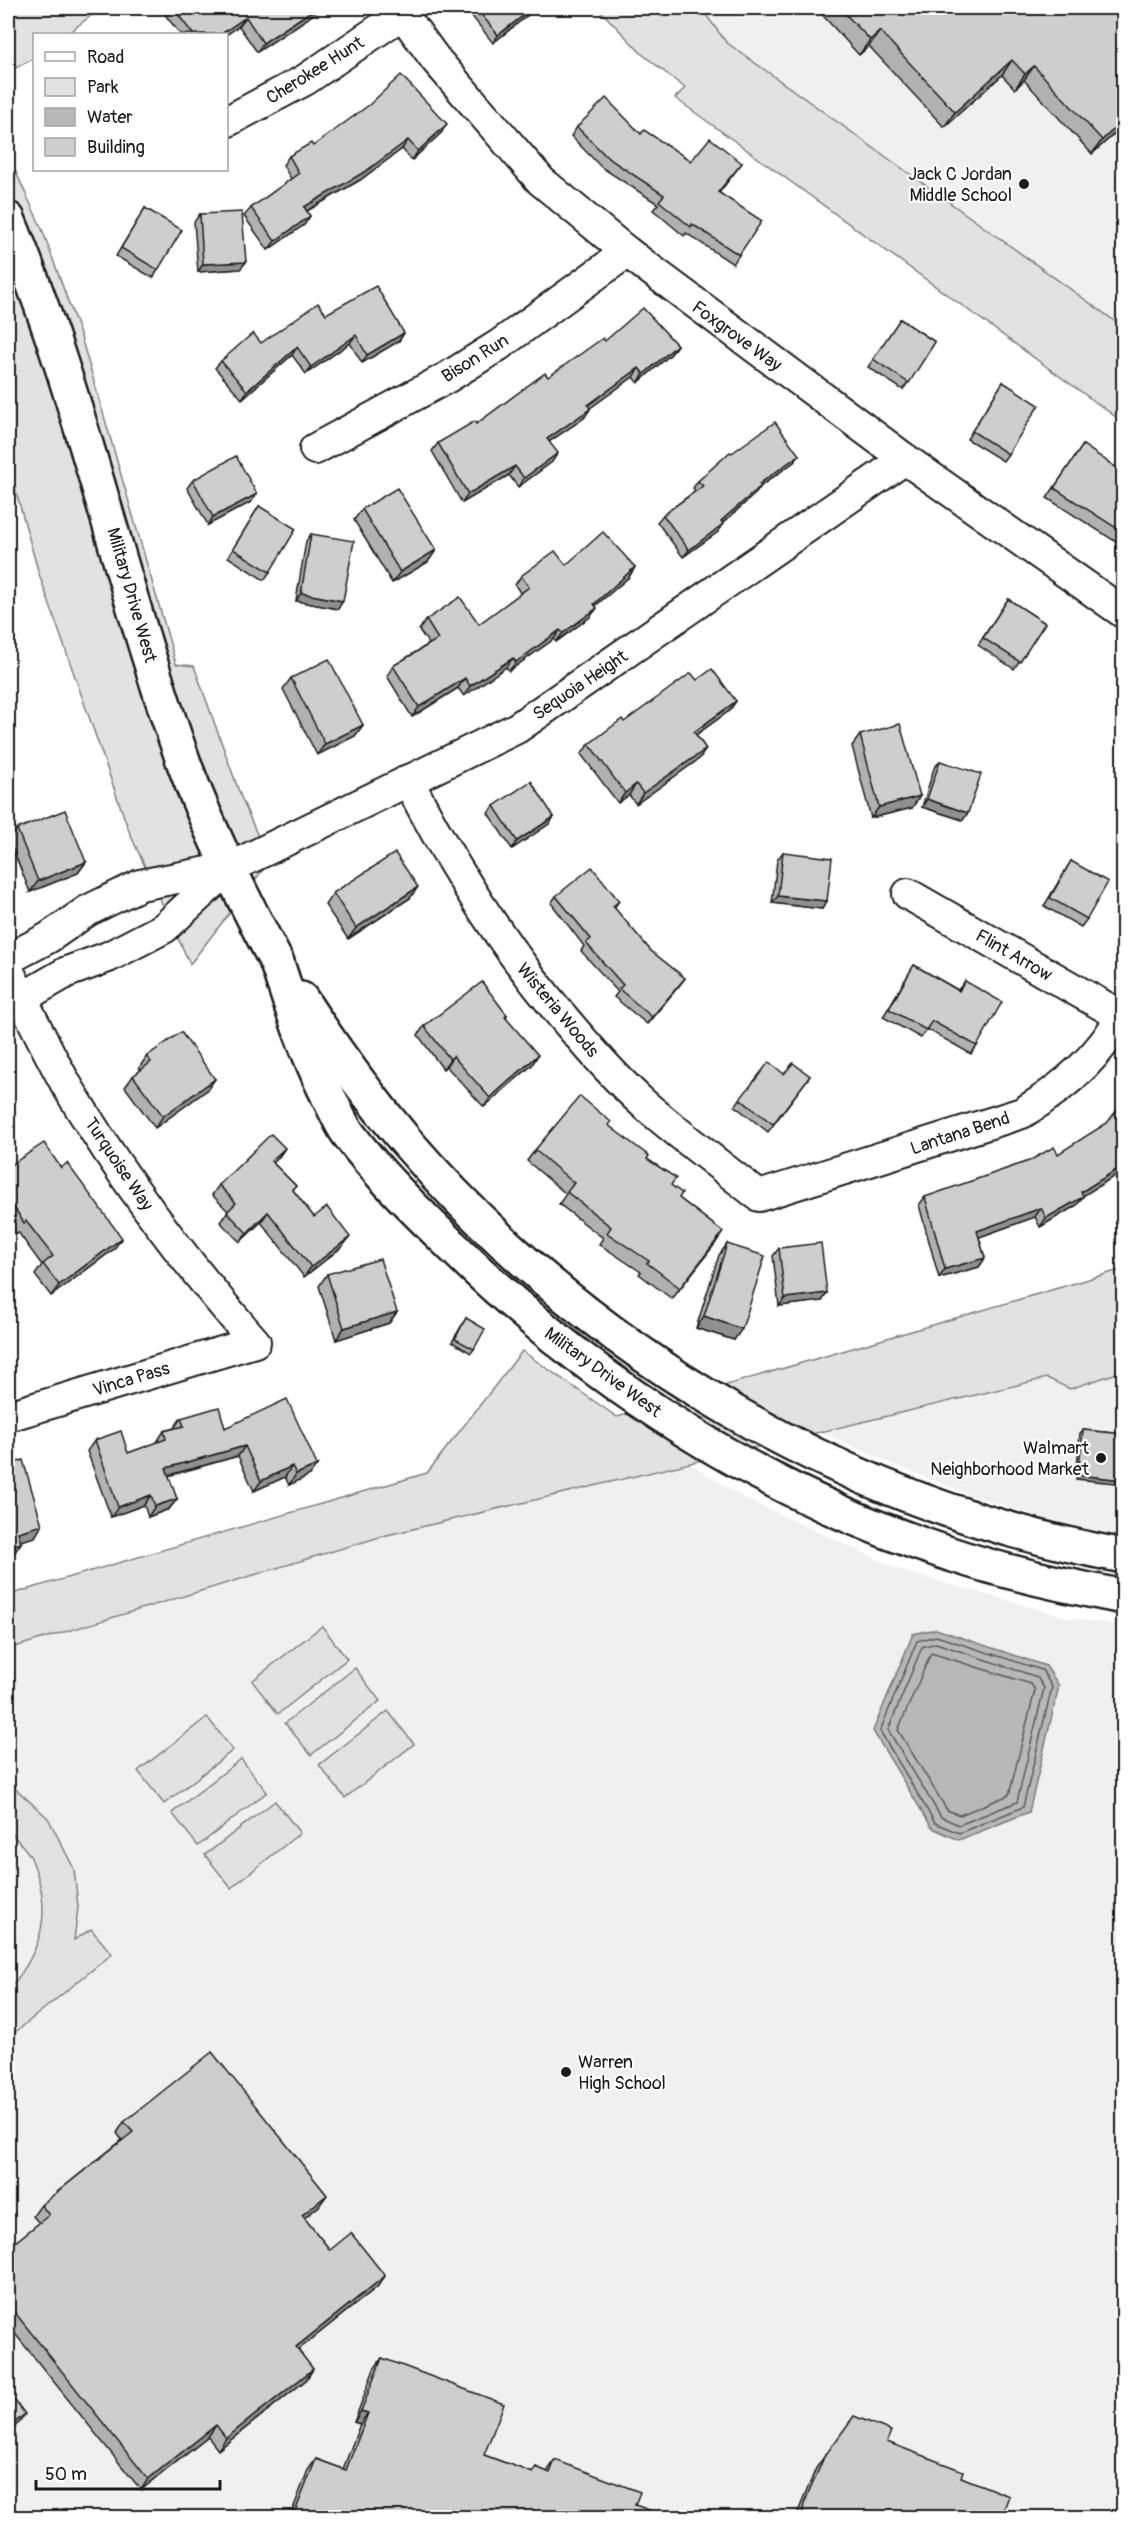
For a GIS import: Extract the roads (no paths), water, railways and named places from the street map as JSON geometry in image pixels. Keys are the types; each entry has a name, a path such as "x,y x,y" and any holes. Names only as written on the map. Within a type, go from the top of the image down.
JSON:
{"main road":[{"name":"Military Drive West","path":"8,219 42,305 105,505 162,698 186,768 229,868 276,963 310,1062 345,1130 411,1206 499,1293 621,1389 712,1445 797,1491 856,1518 950,1554 1068,1586 1124,1597"},
{"name":"Military Drive West","path":"276,963 377,1106 440,1179 526,1264 652,1363 814,1455 871,1481 963,1517 1077,1547 1124,1556"}],"street":[{"name":"Cherokee Hunt","path":"228,122 305,80 400,11"},
{"name":"Foxgrove Way","path":"400,11 436,60 541,180 627,252 682,296 905,459 1124,613"},
{"name":"Bison Run","path":"315,449 448,377 499,345 627,252"},
{"name":"Sequoia Height","path":"8,959 48,938 87,911 140,885 229,868 408,780 472,752 556,703 905,459"},
{"name":"Wisteria Woods","path":"408,780 464,884 512,956 543,994 608,1069 645,1105 759,1196"},
{"name":"Sequoia Height","path":"22,999 67,972 108,957 164,928 229,868"},
{"name":"Flint Arrow","path":"908,894 1122,1014"},
{"path":"87,911 108,957"},
{"name":"Turquoise Way","path":"8,970 65,1082 136,1194 255,1342"},
{"name":"Lantana Bend","path":"759,1196 1022,1113 1050,1095 1076,1074 1095,1054 1122,1014"},
{"name":"Vinca Pass","path":"8,1416 255,1342"}],"water":[{"path":"936,1629 1046,1666 1059,1686 1029,1812 959,1840 932,1828 873,1731 913,1634"}],"place":[{"name":"Jack C Jordan Middle School","path":"1024,184"},
{"name":"Walmart Neighborhood Market","path":"1101,1458"},
{"name":"Warren High School","path":"566,2072"}]}
